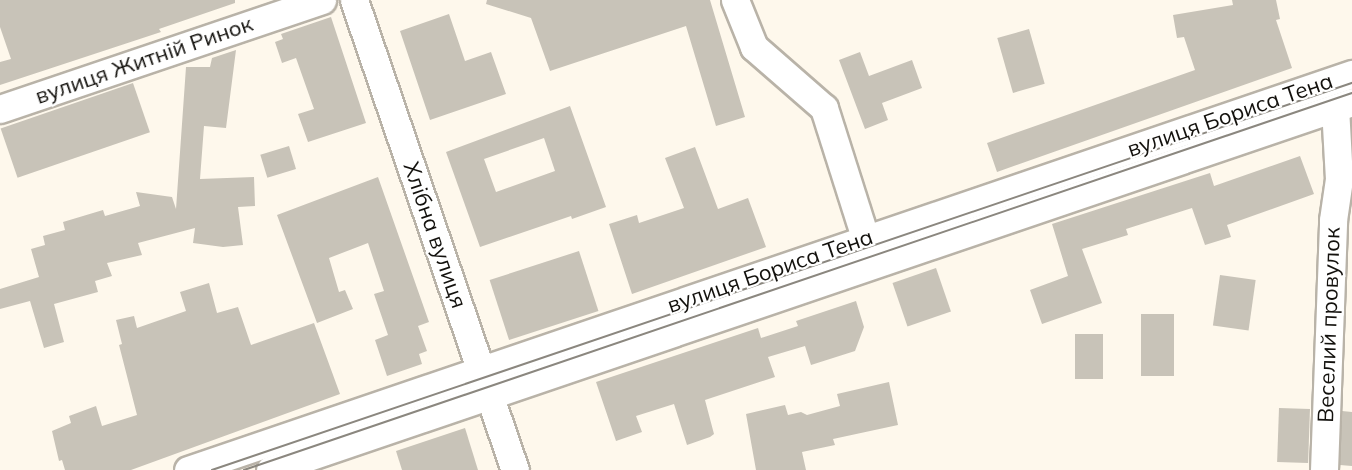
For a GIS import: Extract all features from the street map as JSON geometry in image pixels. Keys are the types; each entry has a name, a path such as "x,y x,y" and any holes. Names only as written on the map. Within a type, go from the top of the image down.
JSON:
{"street":[{"name":"вулиця Житній Ринок","path":"0,109 322,0"},
{"name":"Хлібна вулиця","path":"354,0 515,470"},
{"path":"735,0 754,47 824,108 874,264"},
{"name":"вулиця Бориса Тена","path":"188,470 1352,74"},
{"name":"вулиця Бориса Тена","path":"270,470 1344,105"},
{"name":"Веселий провулок","path":"1324,470 1332,219 1339,179 1344,105"}],"building":[{"path":"0,0 235,0 235,3 159,29 161,32 0,85 0,62 11,59 0,27"},
{"path":"487,0 710,0 745,117 716,126 686,26 550,71 531,18 486,4"},
{"path":"1232,0 1276,0 1280,19 1276,20 1292,68 997,172 987,143 1195,70 1184,37 1177,38 1173,15 1233,5"},
{"path":"449,14 465,61 491,52 506,94 430,120 400,31"},
{"path":"331,17 366,123 308,142 298,114 314,109 296,58 282,63 275,42 283,39 281,34"},
{"path":"1029,29 1045,84 1013,93 997,38"},
{"path":"236,50 226,128 204,126 200,179 254,177 255,206 238,207 243,245 223,247 193,243 195,228 138,243 142,255 107,263 112,276 95,281 98,292 54,304 64,342 44,348 30,301 0,309 0,289 39,277 31,249 45,245 43,236 65,230 63,222 103,210 105,216 140,206 136,192 172,197 176,209 186,67 210,67 212,58"},
{"path":"860,52 869,76 912,60 922,88 882,103 888,120 865,129 839,60"},
{"path":"133,83 150,132 18,178 1,129"},
{"path":"570,106 606,207 572,219 571,216 480,247 446,152","holes":["544,138 555,171 496,192 484,159"]},
{"path":"289,146 296,169 267,178 260,155"},
{"path":"695,147 718,209 748,198 766,247 632,294 609,224 637,215 639,223 684,208 665,158"},
{"path":"1300,156 1314,194 1227,225 1231,237 1205,245 1192,208 1126,229 1128,235 1082,249 1102,303 1042,324 1030,290 1068,276 1052,224 1210,173 1214,186"},
{"path":"378,177 429,322 418,326 427,351 419,354 422,364 387,376 375,340 388,335 374,294 384,291 368,243 329,258 339,292 345,290 353,309 317,323 277,215"},
{"path":"579,251 598,311 509,340 490,280"},
{"path":"936,268 951,311 907,326 893,283"},
{"path":"1220,275 1256,280 1249,331 1213,326"},
{"path":"209,283 217,313 238,307 251,345 314,323 340,394 131,470 65,470 62,460 59,461 52,431 71,423 69,416 96,406 102,426 137,415 119,345 122,344 116,320 134,316 137,328 186,311 180,292"},
{"path":"856,301 864,327 855,351 811,365 805,346 768,357 775,377 705,400 714,434 710,437 687,445 674,404 636,416 642,432 616,441 596,382 758,328 761,338 798,326 796,321"},
{"path":"1141,314 1174,314 1174,376 1141,376"},
{"path":"1075,334 1103,334 1103,379 1075,379"},
{"path":"889,382 898,425 833,439 835,445 802,452 806,470 756,470 746,414 785,405 788,415 801,412 807,415 840,406 837,394"},
{"path":"1279,408 1310,409 1308,463 1277,462"},
{"path":"1342,411 1352,412 1352,466 1340,465"},
{"path":"465,428 478,470 402,470 396,451"}],"tram line":[{"path":"212,470 1352,83"},
{"path":"244,470 1352,93"}]}
